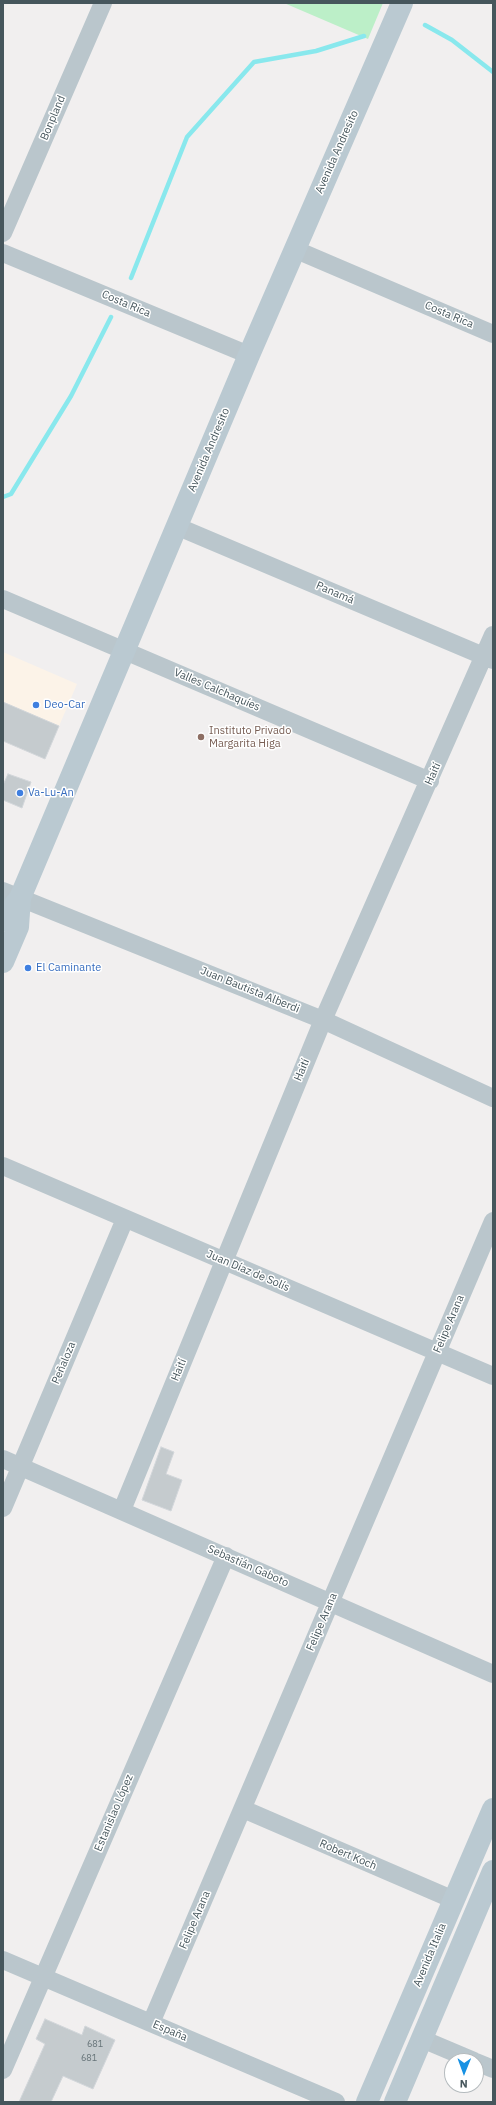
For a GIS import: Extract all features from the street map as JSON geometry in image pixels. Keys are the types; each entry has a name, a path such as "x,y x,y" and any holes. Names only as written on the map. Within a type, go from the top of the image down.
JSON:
{"main road":[{"name":"Avenida Andresito","path":"3,920 12,894 125,651 176,526 294,249 402,3"},
{"name":"Avenida Andresito","path":"3,962 18,927 12,894"},
{"name":"Avenida Italia","path":"367,2102 493,1809"},
{"path":"395,2102 493,1871"}],"street":[{"name":"Bonpland","path":"3,234 103,3"},
{"name":"Costa Rica","path":"294,249 493,334"},
{"name":"Costa Rica","path":"3,253 249,355"},
{"name":"Panamá","path":"176,526 489,658"},
{"name":"Valles Calchaquíes","path":"3,599 430,781"},
{"name":"Haití","path":"122,1510 223,1260 323,1020 430,781 489,658 493,635"},
{"name":"Juan Bautista Alberdi","path":"12,894 323,1020 493,1098"},
{"name":"Juan Díaz de Solís","path":"3,1166 493,1376"},
{"name":"Peñaloza","path":"3,1508 125,1219"},
{"name":"Felipe Arana","path":"151,2023 493,1221"},
{"name":"Sebastián Gaboto","path":"3,1459 493,1674"},
{"name":"Estanislao López","path":"3,2070 226,1556"},
{"name":"Robert Koch","path":"243,1809 454,1900"},
{"name":"España","path":"3,1960 336,2102"},
{"path":"422,2039 456,2053"}],"shaded area":[{"name":"Deo-Car","path":"3,652 77,684 45,759 3,741"}],"green space":[{"path":"284,3 383,3 368,39"}],"building":[{"path":"3,702 59,726 45,759 3,741"},
{"path":"8,774 31,782 22,808 3,800 3,785"},
{"path":"161,1447 174,1452 166,1474 182,1480 171,1511 142,1500"},
{"path":"45,2019 82,2035 85,2026 115,2040 93,2089 63,2076 51,2102 19,2102 45,2044 36,2039"}],"waterway":[{"path":"425,25 452,40 493,72"},
{"path":"131,278 187,137 254,62 316,51 364,36"},
{"path":"3,497 11,494 71,396 111,317"}],"place":[{"name":"Deo-Car","path":"36,705"},
{"name":"Instituto Privado Margarita Higa","path":"201,737"},
{"name":"Va-Lu-An","path":"20,793"},
{"name":"El Caminante","path":"28,968"}]}
